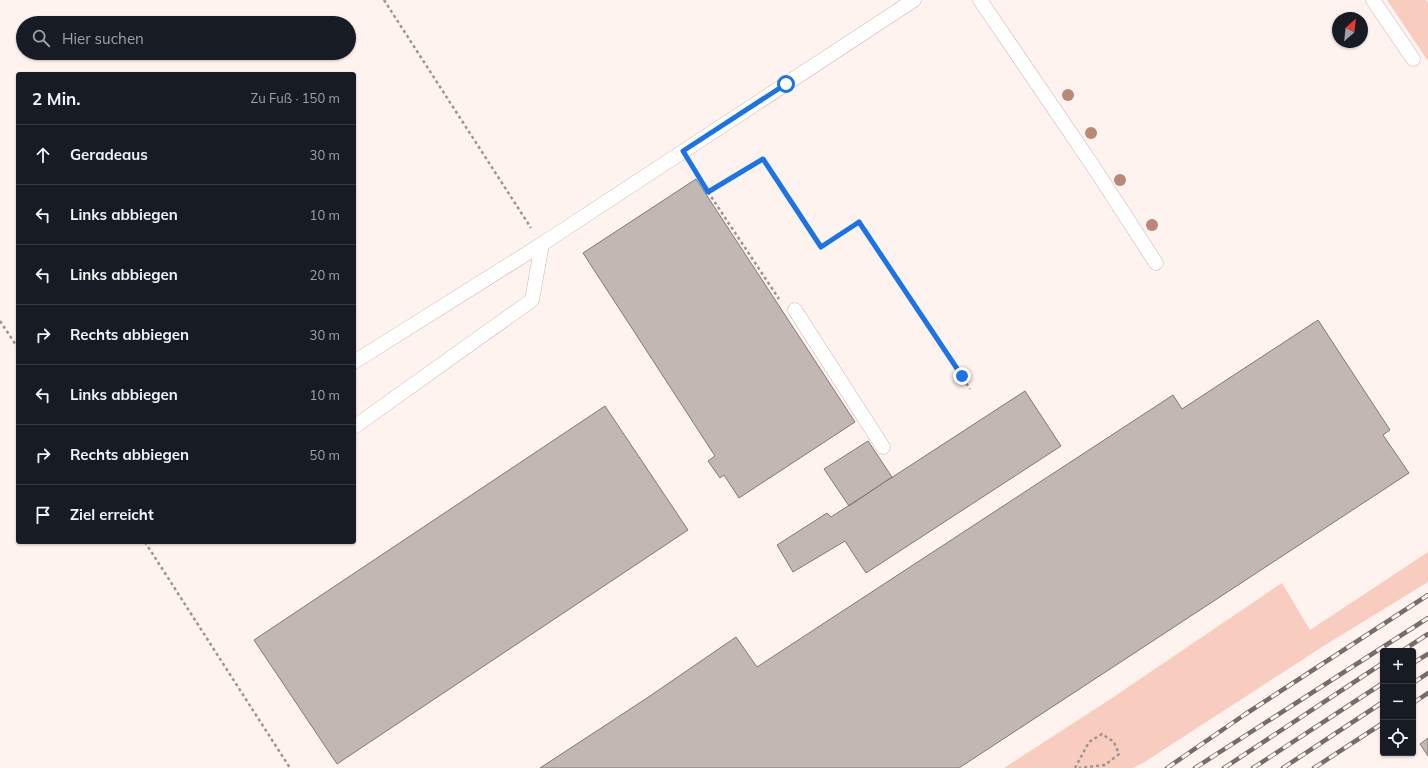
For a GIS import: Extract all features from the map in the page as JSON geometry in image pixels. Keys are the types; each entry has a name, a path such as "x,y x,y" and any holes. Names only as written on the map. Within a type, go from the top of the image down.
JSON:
{"lane":[{"path":"356,361 542,244 914,0"},
{"path":"980,0 1156,263"},
{"path":"1373,0 1413,60"},
{"path":"356,426 532,300 542,244"},
{"path":"795,310 883,447"}],"path":[{"path":"384,0 542,244"},
{"path":"683,151 708,192 782,304 795,310"},
{"path":"708,192 763,159 821,247 859,222 970,389"},
{"path":"0,321 16,345"},
{"path":"146,544 290,768"},
{"path":"1075,768 1089,742 1102,734 1114,742 1119,754 1105,764 1079,768"}],"shaded area":[{"path":"1387,0 1426,0 1428,2 1428,61"},
{"path":"1428,552 1428,582 1322,647 1143,763 1133,768 1004,768 1109,700 1282,583 1310,630"}],"building":[{"path":"696,179 855,422 739,498 724,475 720,478 708,461 715,456 583,253"},
{"path":"1318,320 1390,430 1383,435 1409,473 959,768 540,768 647,698 736,637 757,667 1173,395 1182,409"},
{"path":"1025,391 1061,446 866,573 845,541 793,572 777,545 827,513 831,517"},
{"path":"605,406 688,530 337,764 254,640"},
{"path":"868,441 892,477 849,506 824,469"},
{"path":"1428,738 1428,756 1420,744"}],"railway":[{"path":"1167,768 1244,715 1428,595"},
{"path":"1195,768 1428,618"},
{"path":"1407,648 1428,634"},
{"path":"1416,661 1428,654"},
{"path":"1224,768 1380,665"},
{"path":"1416,681 1428,673"},
{"path":"1253,768 1381,684"},
{"path":"1416,701 1428,693"},
{"path":"1283,768 1380,704"},
{"path":"1314,768 1380,725"}],"route":[{"path":"786,84 683,151 708,192 763,159 821,247 859,222 962,376"}]}
